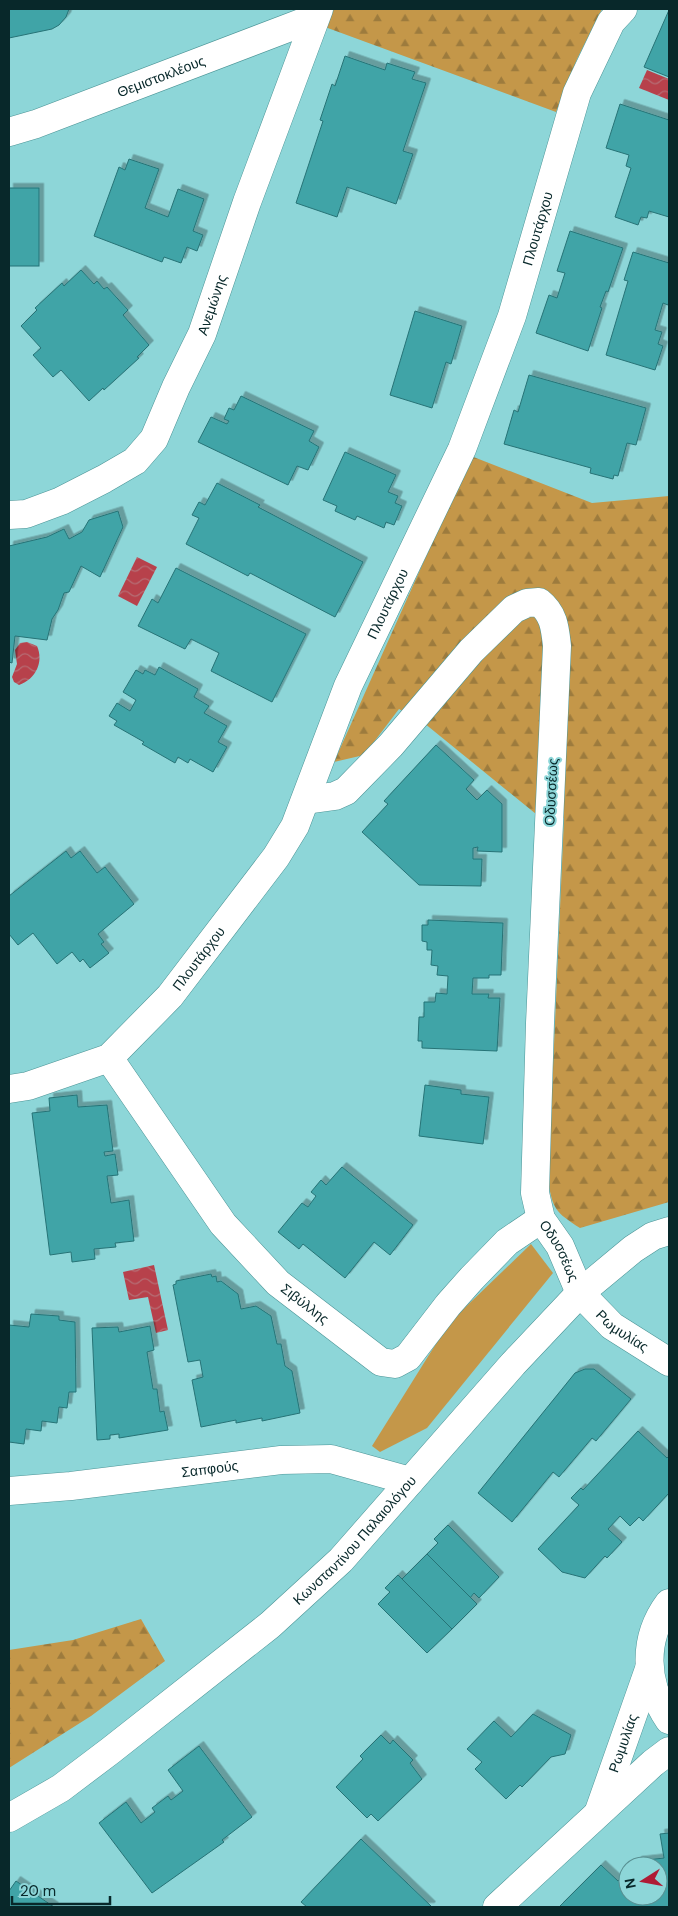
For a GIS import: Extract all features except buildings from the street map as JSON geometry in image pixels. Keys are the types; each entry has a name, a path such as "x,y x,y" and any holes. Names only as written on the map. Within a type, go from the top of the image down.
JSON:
{"street":[{"name":"Πλουτάρχου","path":"9,1088 28,1086 109,1058 170,996 276,857 295,826 348,686 462,449 512,316 577,93 612,22 623,9"},
{"name":"Θεμιστοκλέους","path":"9,132 45,121 316,13"},
{"name":"Ανεμώνης","path":"9,515 26,514 61,501 104,479 135,461 154,439 176,387 202,334 246,202 316,13"},
{"name":"Οδυσσέως","path":"306,800 340,795 354,784 391,745 471,651 514,609 527,602 539,602 547,609 554,621 557,646 540,1023 535,1193 541,1219 560,1246 580,1293"},
{"name":"Σιβύλλης","path":"109,1058 223,1224 278,1283 381,1362 395,1364 408,1357 448,1305 472,1278 508,1242 541,1219"},
{"name":"Κωνσταντίνου Παλαιολόγου","path":"9,1818 61,1788 270,1625 340,1560 532,1343 580,1293 633,1249 653,1236 669,1231"},
{"name":"Ρωμυλίας","path":"580,1293 612,1326 669,1362"},
{"name":"Σαπφούς","path":"9,1491 72,1486 291,1460 331,1459 410,1481"},
{"path":"669,1602 654,1630 650,1649 649,1670 653,1689 661,1708 669,1720"},
{"name":"Ρωμυλίας","path":"598,1815 649,1670"},
{"name":"Ρωμυλίας","path":"497,1907 669,1751"}],"green space":[{"path":"334,9 602,9 577,59 556,112 325,27"},
{"path":"471,456 592,503 669,496 669,1202 580,1228 556,1209 548,1181 564,818 536,814 424,723 399,709 364,755 334,762"},
{"path":"531,1244 553,1273 427,1428 380,1452 372,1446 449,1323"},
{"path":"141,1619 165,1661 91,1716 9,1768 9,1650 73,1640"}],"water":[{"path":"647,70 669,79 669,100 639,88"},
{"path":"137,557 157,567 137,606 118,596"},
{"path":"27,642 37,646 40,658 39,664 30,679 19,685 14,682 12,677 17,664 15,650 20,643"},
{"path":"154,1265 168,1330 156,1333 148,1297 129,1300 123,1272"}]}
